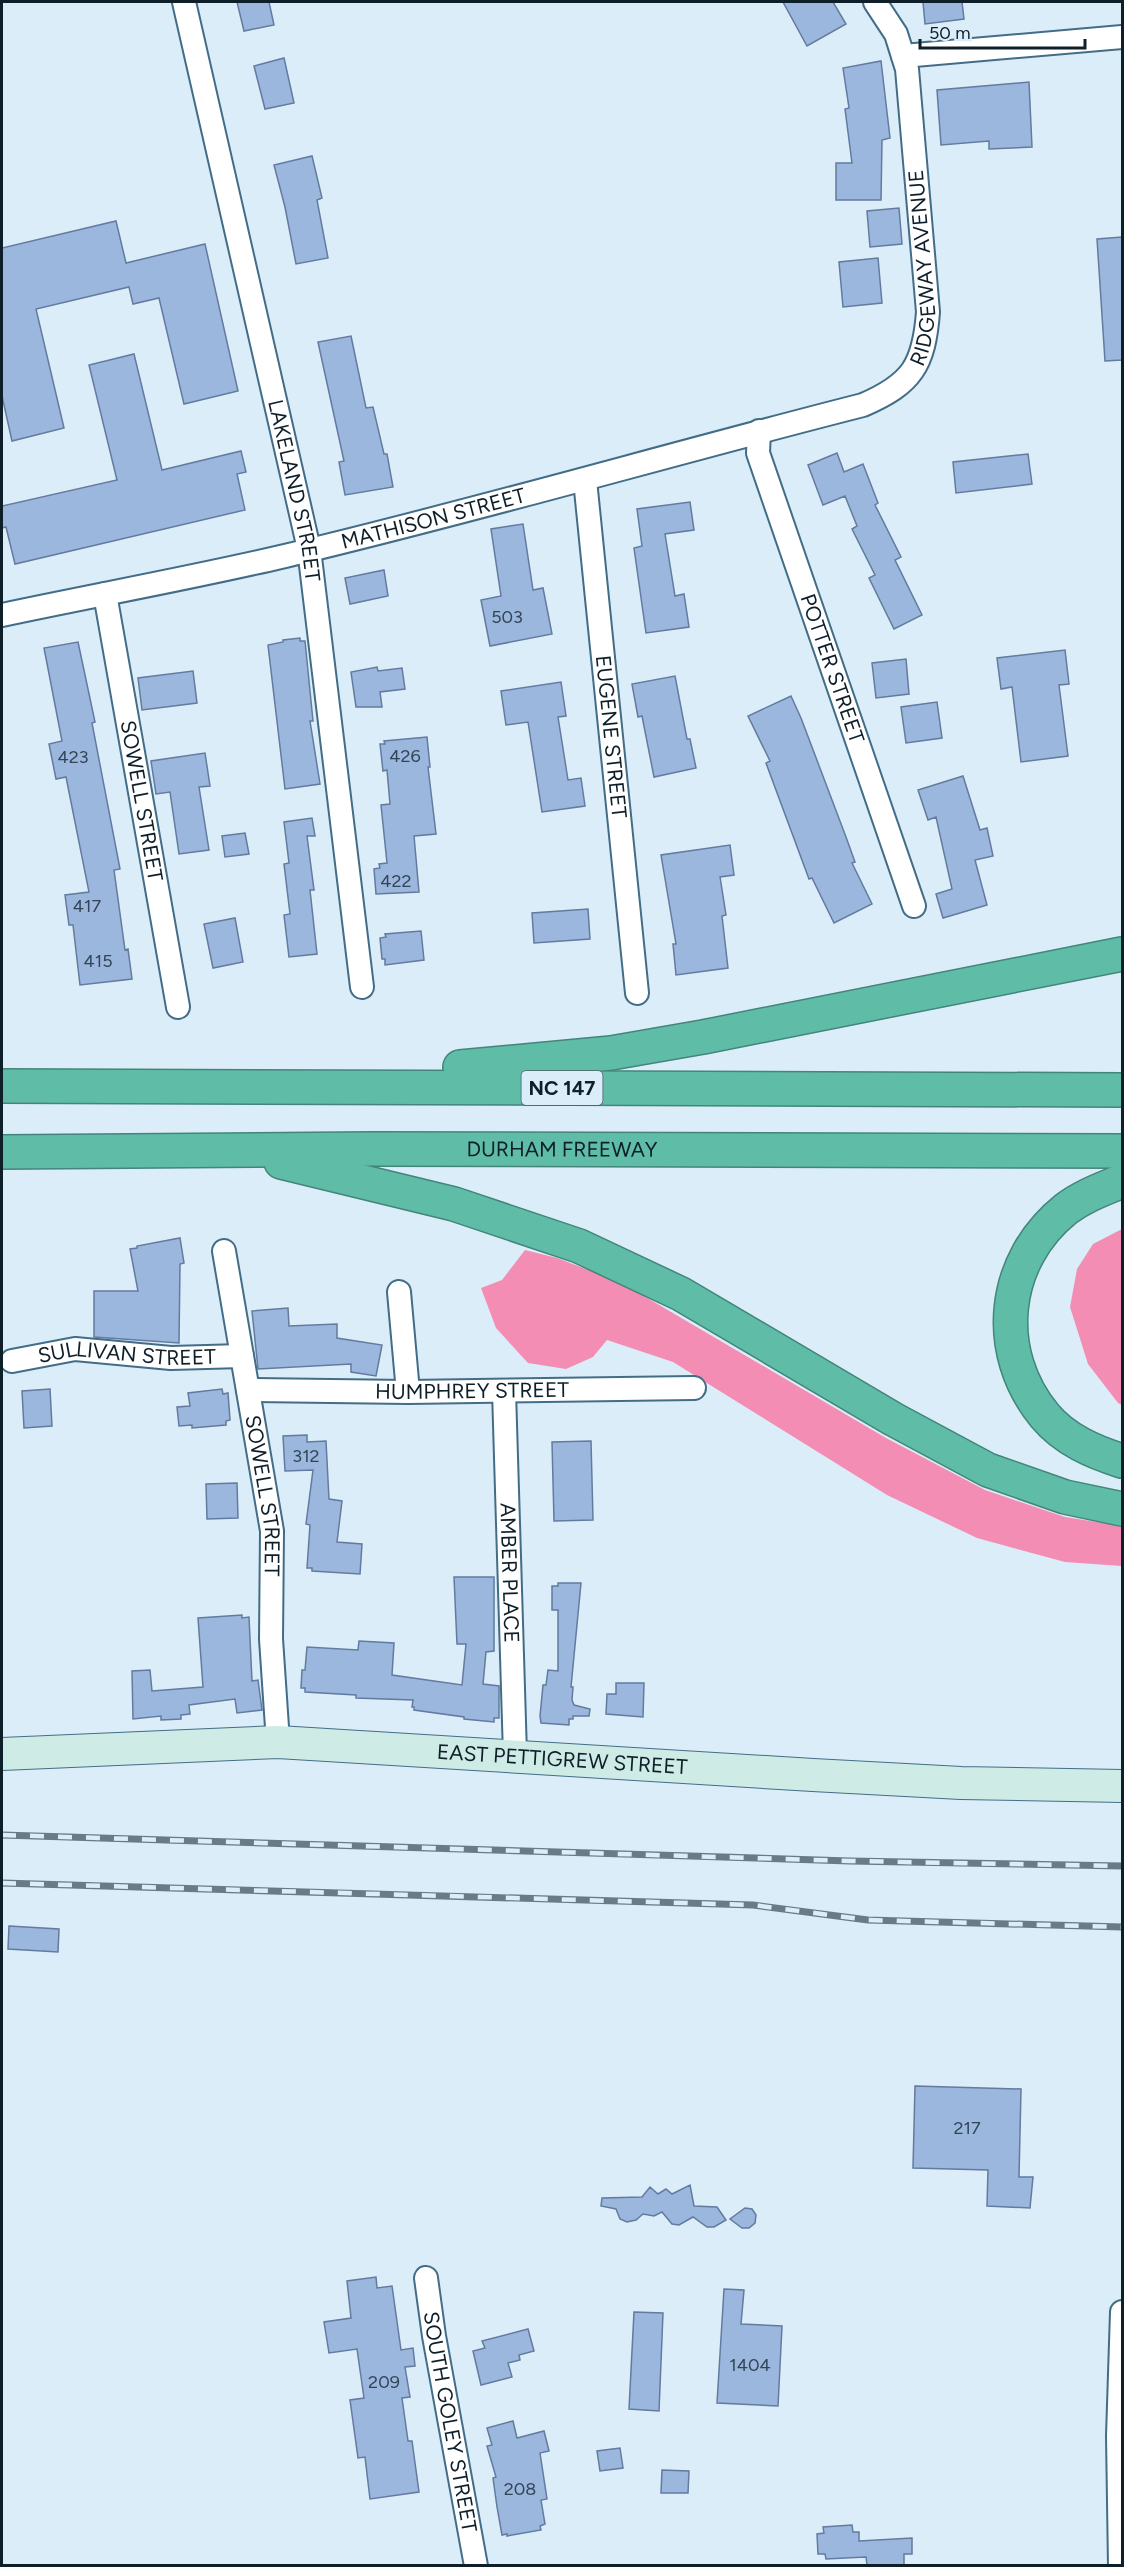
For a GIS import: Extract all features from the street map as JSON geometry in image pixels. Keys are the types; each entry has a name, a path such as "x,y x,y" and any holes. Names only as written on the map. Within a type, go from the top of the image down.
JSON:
{"highway":[{"path":"337,1087 417,1069 509,1064 622,1052 1122,954"},
{"name":"NC 147","path":"2,1086 1122,1090"},
{"name":"DURHAM FREEWAY","path":"2,1152 371,1149 1122,1151"},
{"path":"232,1151 454,1204 579,1246 681,1294 893,1419 988,1470 1065,1497 1122,1509"},
{"path":"1122,1181 1092,1193 1066,1209 1045,1229 1018,1273 1012,1295 1010,1320 1014,1356 1020,1374 1045,1417 1068,1437 1094,1452 1122,1461"}],"street":[{"name":"LAKELAND STREET","path":"184,2 309,549 362,987"},
{"name":"RIDGEWAY AVENUE","path":"759,431 863,405 884,396 903,384 917,364 926,338 928,312 907,69 896,33 875,2"},
{"path":"903,56 1122,37"},
{"name":"MATHISON STREET","path":"2,615 139,589 309,549 585,480 759,431"},
{"name":"POTTER STREET","path":"759,431 758,453 914,906"},
{"name":"EUGENE STREET","path":"585,480 637,993"},
{"name":"SOWELL STREET","path":"105,594 178,1007"},
{"name":"SOWELL STREET","path":"224,1251 272,1531 271,1639 278,1742"},
{"path":"399,1292 408,1392"},
{"name":"SULLIVAN STREET","path":"12,1361 75,1349 171,1358 242,1356"},
{"name":"HUMPHREY STREET","path":"248,1390 408,1392 694,1388"},
{"name":"AMBER PLACE","path":"504,1391 515,1755"},
{"name":"EAST PETTIGREW STREET","path":"2,1754 278,1742 813,1775 1122,1786"},
{"name":"SOUTH GOLEY STREET","path":"426,2278 434,2336 476,2565"},
{"path":"1120,2565 1118,2436 1122,2312"}],"shaded area":[{"path":"1122,1229 1122,1405 1118,1403 1088,1364 1070,1307 1077,1269 1093,1244"},
{"path":"525,1250 557,1258 620,1282 886,1438 985,1490 1065,1517 1122,1526 1122,1566 1065,1562 977,1538 887,1495 673,1362 607,1340 593,1357 566,1369 528,1363 496,1328 481,1288 502,1280"}],"building":[{"path":"237,2 269,2 274,25 244,31"},
{"path":"783,2 833,2 846,24 807,46"},
{"path":"923,2 962,2 964,19 925,24"},
{"path":"284,58 294,103 265,109 254,66"},
{"path":"881,61 890,138 882,140 881,200 836,200 836,163 852,163 845,109 849,108 843,68"},
{"path":"1029,82 1032,147 989,149 989,141 941,145 937,90"},
{"path":"312,156 322,198 317,200 328,258 296,264 274,165"},
{"path":"899,208 902,244 870,247 867,211"},
{"path":"116,221 126,263 205,244 238,391 184,404 159,298 133,304 129,287 36,309 64,428 12,441 2,396 2,248"},
{"path":"1122,237 1122,360 1105,361 1097,239"},
{"path":"878,258 882,303 843,307 839,262"},
{"path":"351,336 366,408 373,407 384,454 387,454 393,487 345,495 339,462 344,461 318,342"},
{"path":"134,354 162,470 241,451 246,472 237,474 245,510 15,564 6,527 2,528 2,506 117,480 89,365"},
{"path":"837,453 844,472 863,464 878,503 875,505 901,557 895,560 922,615 894,629 869,578 875,575 852,529 857,526 845,496 823,505 808,465"},
{"path":"1028,454 1032,484 956,493 953,462"},
{"path":"690,502 694,530 665,534 675,596 684,594 689,627 646,633 634,548 642,546 637,509"},
{"path":"523,524 533,590 543,588 552,634 490,646 481,600 501,596 491,529"},
{"path":"384,570 388,596 350,604 345,578"},
{"path":"300,638 300,641 305,641 313,721 310,721 320,784 285,789 268,645"},
{"path":"78,642 95,722 92,723 120,869 114,870 125,950 128,949 132,979 80,985 73,925 69,925 65,895 89,892 66,777 56,779 49,744 62,741 44,648"},
{"path":"1065,650 1069,684 1059,685 1068,756 1021,762 1012,687 1001,689 997,658"},
{"path":"906,659 909,694 876,698 872,663"},
{"path":"377,667 378,671 402,668 405,689 380,692 382,707 356,707 351,672"},
{"path":"193,671 197,703 142,710 138,678"},
{"path":"675,676 687,739 690,739 696,768 654,777 642,716 638,717 632,684"},
{"path":"561,682 566,716 558,717 568,780 581,778 585,806 542,812 528,722 506,725 501,691"},
{"path":"791,696 846,837 855,862 852,863 872,904 834,923 812,878 809,879 766,763 770,761 748,716"},
{"path":"937,702 942,738 906,743 901,707"},
{"path":"427,737 436,834 414,836 419,892 376,894 374,869 380,868 379,864 387,863 381,805 390,804 387,770 383,771 380,744 385,744 384,741"},
{"path":"205,753 210,786 199,787 209,850 179,854 170,792 156,794 151,761"},
{"path":"963,776 980,830 987,828 993,856 975,860 987,905 943,918 936,894 952,889 936,817 928,820 918,790"},
{"path":"312,818 315,836 307,836 314,890 310,890 317,954 289,957 284,915 290,914 284,864 289,863 284,822"},
{"path":"245,833 249,854 225,857 222,836"},
{"path":"730,845 734,875 720,877 726,915 722,916 728,968 676,975 673,944 676,944 661,855"},
{"path":"588,909 590,939 534,943 532,913"},
{"path":"235,918 243,962 213,968 204,924"},
{"path":"421,931 424,960 385,965 385,959 382,959 380,938 386,937 385,934"},
{"path":"180,1238 184,1263 180,1264 179,1343 94,1337 94,1291 138,1291 130,1249"},
{"path":"288,1308 289,1326 337,1324 337,1338 382,1345 376,1376 351,1372 351,1364 258,1369 252,1311"},
{"path":"50,1389 52,1426 24,1428 22,1391"},
{"path":"222,1389 223,1394 228,1393 230,1420 226,1421 226,1425 192,1428 192,1425 179,1426 177,1407 190,1406 188,1393"},
{"path":"307,1435 307,1442 326,1441 329,1499 342,1501 337,1542 362,1544 360,1574 312,1571 312,1568 307,1568 310,1525 306,1524 313,1470 285,1471 283,1436"},
{"path":"591,1441 593,1520 554,1521 552,1442"},
{"path":"237,1483 238,1518 207,1519 206,1484"},
{"path":"454,1577 494,1577 494,1651 486,1652 483,1684 499,1686 499,1718 494,1718 494,1722 414,1710 413,1700 356,1698 356,1695 305,1692 305,1688 301,1688 307,1647 358,1650 359,1641 394,1643 392,1675 462,1685 466,1644 457,1644"},
{"path":"558,1583 581,1583 571,1687 573,1687 574,1705 590,1709 589,1716 573,1716 573,1719 569,1719 569,1725 541,1723 540,1716 543,1685 546,1685 548,1670 558,1671 558,1610 552,1610 552,1586 558,1586"},
{"path":"242,1615 242,1618 249,1617 252,1681 258,1680 262,1710 237,1713 235,1699 189,1705 190,1714 181,1715 181,1719 161,1720 161,1716 133,1719 132,1671 150,1670 152,1691 203,1687 198,1618"},
{"path":"616,1683 644,1683 643,1717 606,1714 607,1694 616,1694"},
{"path":"9,1926 59,1929 58,1952 8,1949"},
{"path":"915,2086 1021,2089 1019,2177 1033,2177 1030,2208 987,2206 988,2170 913,2168"},
{"path":"690,2185 694,2206 717,2207 726,2220 714,2227 707,2227 693,2217 679,2225 672,2224 662,2212 654,2216 643,2214 636,2220 627,2222 620,2219 616,2209 601,2206 602,2198 642,2197 650,2187 658,2194 666,2189 672,2194"},
{"path":"745,2208 752,2209 756,2215 755,2223 749,2228 742,2228 730,2219"},
{"path":"376,2277 377,2288 392,2286 401,2350 413,2348 415,2366 405,2367 410,2397 402,2398 408,2441 412,2441 419,2492 370,2499 365,2457 358,2458 350,2400 364,2398 357,2349 329,2353 324,2322 351,2318 347,2281"},
{"path":"724,2289 744,2290 741,2324 782,2326 778,2406 717,2403"},
{"path":"634,2312 663,2313 659,2411 629,2409"},
{"path":"528,2329 534,2351 519,2355 520,2360 508,2363 512,2377 481,2385 473,2351 485,2348 482,2341"},
{"path":"513,2421 517,2438 544,2431 549,2451 540,2453 547,2499 541,2500 545,2524 540,2526 541,2530 507,2536 507,2534 502,2535 493,2478 496,2477 487,2446 492,2445 487,2428"},
{"path":"620,2448 623,2468 600,2471 597,2451"},
{"path":"662,2470 689,2471 688,2493 661,2493"},
{"path":"852,2525 853,2532 859,2532 859,2541 912,2538 912,2554 904,2554 904,2565 867,2565 866,2557 826,2559 825,2554 818,2554 817,2534 824,2533 823,2527"}],"railway":[{"path":"2,1835 850,1861 1122,1866"},
{"path":"2,1883 753,1905 868,1920 1122,1927"}]}
